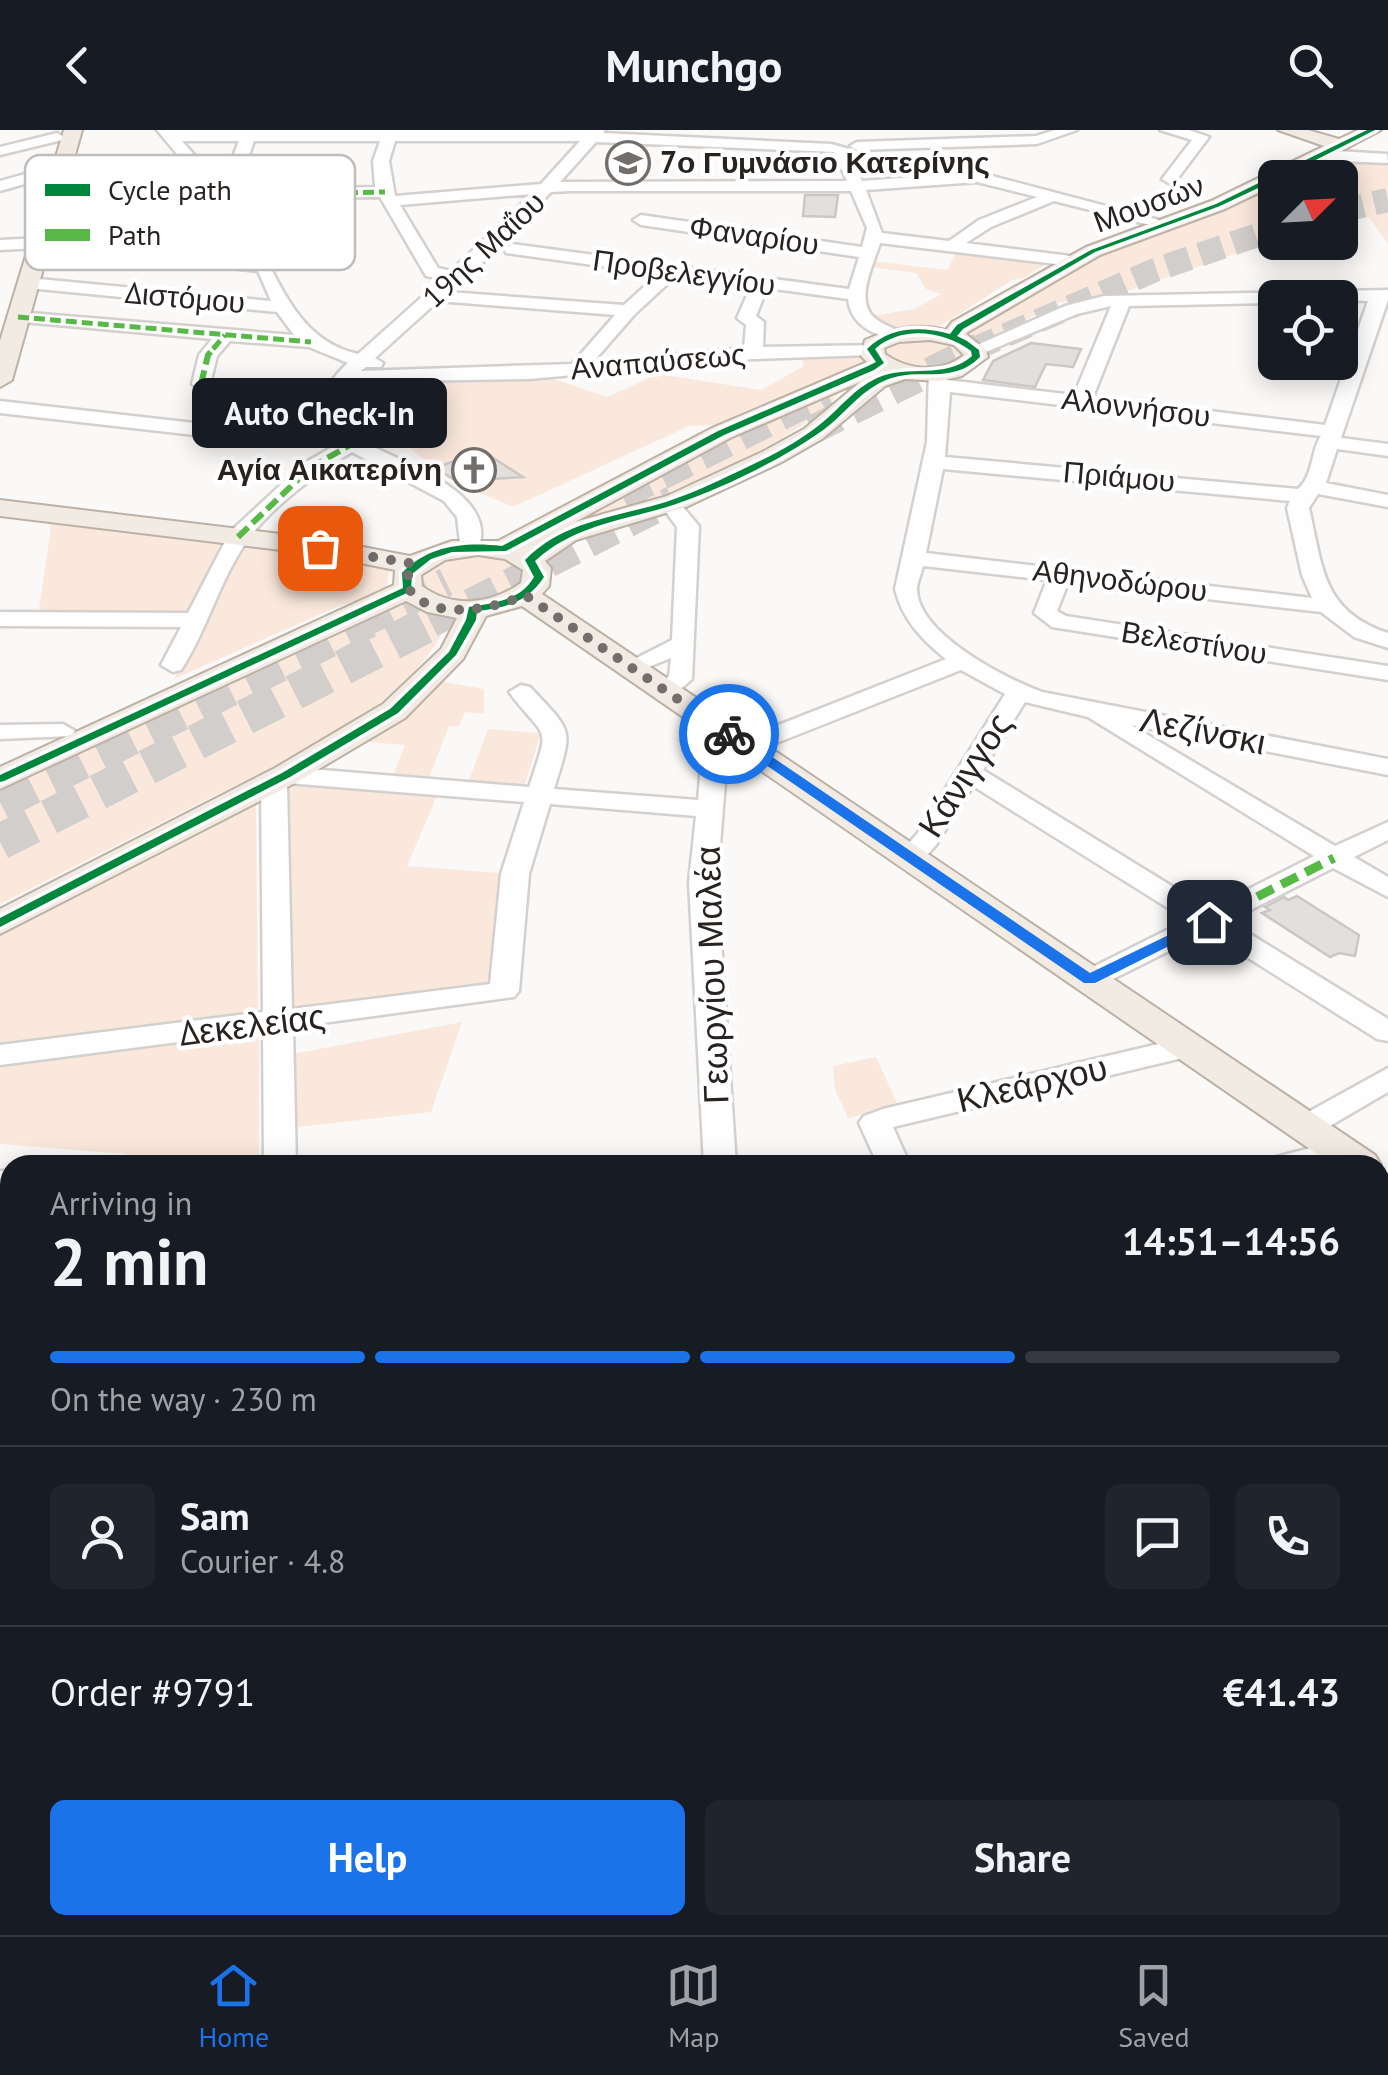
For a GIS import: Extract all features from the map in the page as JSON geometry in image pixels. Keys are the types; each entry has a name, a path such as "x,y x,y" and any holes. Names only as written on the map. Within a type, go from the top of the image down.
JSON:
{"main road":[{"path":"1295,131 1337,135 1371,130"},
{"name":"Μουσών","path":"1310,160 1371,130"},
{"path":"1295,131 1341,145"},
{"name":"Μουσών","path":"952,336 960,327 1072,261 1218,206 1258,186"},
{"path":"0,380 5,345 18,318 32,270"},
{"path":"930,333 952,336 975,350 976,358 939,379 906,372 875,356 878,341 895,335 930,333"},
{"path":"517,555 544,528 875,356"},
{"path":"517,555 540,549 568,534 670,504 789,448 826,424 858,391 887,376 906,372"},
{"path":"6,508 238,537 411,577 432,604 472,609 525,595 538,578 517,555 469,534"},
{"path":"0,780 411,577 438,552 469,534 496,528 544,528"},
{"path":"525,595 1347,1155"},
{"path":"0,923 280,778 394,711 436,674 465,634 472,609"}],"street":[{"path":"168,134 594,133 842,144 1037,140 1070,130"},
{"path":"1167,130 1202,136 1170,179"},
{"name":"19ης Μαΐου","path":"342,377 458,278 550,188 594,133"},
{"path":"0,151 60,134"},
{"name":"Αναπαύσεως","path":"168,134 185,155"},
{"path":"390,134 380,178 387,197 432,272 458,278"},
{"path":"842,144 874,220 870,245 855,284 856,295 867,324 895,335"},
{"path":"1341,145 1388,159"},
{"path":"1316,160 1348,156 1388,159"},
{"path":"355,196 550,188 858,186 977,177 1162,226"},
{"path":"0,186 25,179"},
{"path":"624,241 669,186"},
{"path":"952,246 964,232 1014,215 1052,196"},
{"name":"Φαναρίου","path":"624,241 952,246 1072,261"},
{"name":"Προβελεγγίου","path":"512,249 624,241 670,272 856,295"},
{"path":"0,244 25,243"},
{"name":"Αναπαύσεως","path":"266,270 283,308 324,352 446,374"},
{"path":"576,369 628,311 670,272"},
{"name":"Διστόμου","path":"28,283 283,308"},
{"path":"753,353 755,322 746,318 760,285"},
{"path":"975,350 1008,340 1061,312 1104,302 1384,295 1298,508 1325,606 1348,627 1388,641"},
{"path":"437,296 628,311"},
{"path":"1081,402 1120,306"},
{"path":"18,318 311,342"},
{"path":"201,384 208,355 226,334"},
{"name":"Αναπαύσεως","path":"342,377 576,369 753,353 875,356"},
{"path":"342,377 328,408 328,418 344,439 449,494 469,534"},
{"path":"915,558 934,462 939,379"},
{"name":"Αλοννήσου","path":"939,379 1227,420 1388,450"},
{"path":"1227,420 1229,397"},
{"path":"0,406 283,439 344,439"},
{"path":"174,665 238,537 344,439"},
{"name":"Πριάμου","path":"934,462 1308,491 1388,501"},
{"path":"665,690 680,680 688,526 670,504"},
{"name":"Αθηνοδώρου","path":"915,558 1325,606"},
{"name":"Λεζίνσκι","path":"915,558 906,604 928,632 1018,692 1388,766"},
{"name":"Βελεστίνου","path":"1060,574 1045,613 1060,622 1388,673"},
{"path":"0,619 199,620"},
{"path":"1332,664 1339,630 1348,627"},
{"path":"631,667 682,644"},
{"path":"738,740 965,660"},
{"path":"520,692 555,728 557,739 539,794"},
{"name":"Κάνιγγος","path":"910,857 927,840 1018,692"},
{"path":"1096,710 1104,720 1388,889"},
{"path":"0,732 63,732"},
{"name":"Γεωργίου Μαλέα","path":"719,1155 703,922 716,743 738,740"},
{"path":"969,772 1388,1032"},
{"path":"280,1155 280,778 709,809"},
{"name":"Δεκελείας","path":"0,1055 504,991 514,874 539,794"},
{"path":"1090,980 1388,830"},
{"name":"Κλεάρχου","path":"890,1155 876,1122 1188,1047"},
{"path":"1306,1127 1388,1078"}],"shaded area":[{"path":"1358,161 1388,165 1388,244 1369,217 1358,219"},
{"path":"1258,194 1258,246 1122,293 1058,303 990,338 973,339 964,333 1087,259"},
{"path":"958,250 1049,262 1024,278 1012,280 939,327 890,327 870,316 914,309 941,294 926,289 916,273 869,267 871,261 947,270"},
{"path":"911,336 957,343 966,356 927,367 886,360 883,345"},
{"path":"800,351 854,351 863,364 751,409 722,425 689,426 513,507 447,475 407,445 381,407 375,383 540,374 607,397 658,374 761,390 804,366"},
{"path":"840,390 825,408 798,428 721,470 637,504 577,519 653,471"},
{"path":"52,520 222,540 191,611 174,617 38,616"},
{"path":"240,545 385,565 389,570 386,590 332,609 174,679"},
{"path":"458,552 509,560 522,571 520,584 497,596 474,601 425,596 415,571"},
{"path":"399,602 451,615 432,649 407,679 376,705 306,750 0,904 0,787"},
{"path":"439,681 484,689 484,714 465,712 459,726 449,726 428,780 392,778 405,745 366,742"},
{"path":"488,729 541,733 524,787 468,783"},
{"path":"297,780 439,791 407,866 500,873 491,986 285,1014 286,792"},
{"path":"256,801 258,1013 0,1044 0,934"},
{"path":"462,1022 431,1112 288,1128 287,1055"},
{"path":"259,1032 259,1155 126,1155 0,1144 0,1065"},
{"path":"876,1057 899,1107 848,1118 835,1090 833,1066"}],"building":[{"path":"805,195 838,195 835,217 803,216"},
{"path":"1031,343 1081,349 1073,367 1046,364 1035,387 983,380 993,361"},
{"name":"Αγία Αικατερίνη","path":"482,451 523,477 492,479 466,487 435,468"},
{"path":"1297,896 1359,935 1355,956 1339,953 1330,957 1262,913 1270,910 1265,907 1284,897 1288,900"}],"tunnel":[{"path":"1358,207 1388,200"},
{"path":"974,349 1155,270 1258,235"},
{"path":"812,430 980,347"},
{"path":"622,495 827,393"},
{"path":"431,623 673,500"},
{"path":"363,623 446,582"},
{"path":"0,802 368,620"},
{"path":"0,842 436,620"}],"marked path":[{"path":"355,193 385,192"},
{"path":"18,317 311,342"},
{"path":"201,384 208,355 225,335"},
{"path":"238,537 310,468 352,444"},
{"path":"1209,921 1334,858"}],"cycle path":[{"path":"952,337 960,327 1093,251 1218,205 1372,130"},
{"path":"0,779 408,589 407,573 427,557 464,547 503,549 721,433 871,368 880,363 871,349 880,340 922,331 952,337 975,350 976,357 956,370 894,374 873,383 803,440 723,482 670,503 584,527 546,546 530,560 539,577 534,586 510,602 472,609 471,620 453,653 394,711 286,775 0,923"}],"way so far":[{"path":"320,548 414,564 407,572 408,589 432,604 472,609 492,607 525,595 729,734"}],"place":[{"name":"7ο Γυμνάσιο Κατερίνης","path":"628,163"},
{"name":"Αγία Αικατερίνη","path":"474,470"},
{"name":"Auto Check-In","path":"320,548"}],"route":[{"path":"729,734 1090,980 1209,922"}]}
